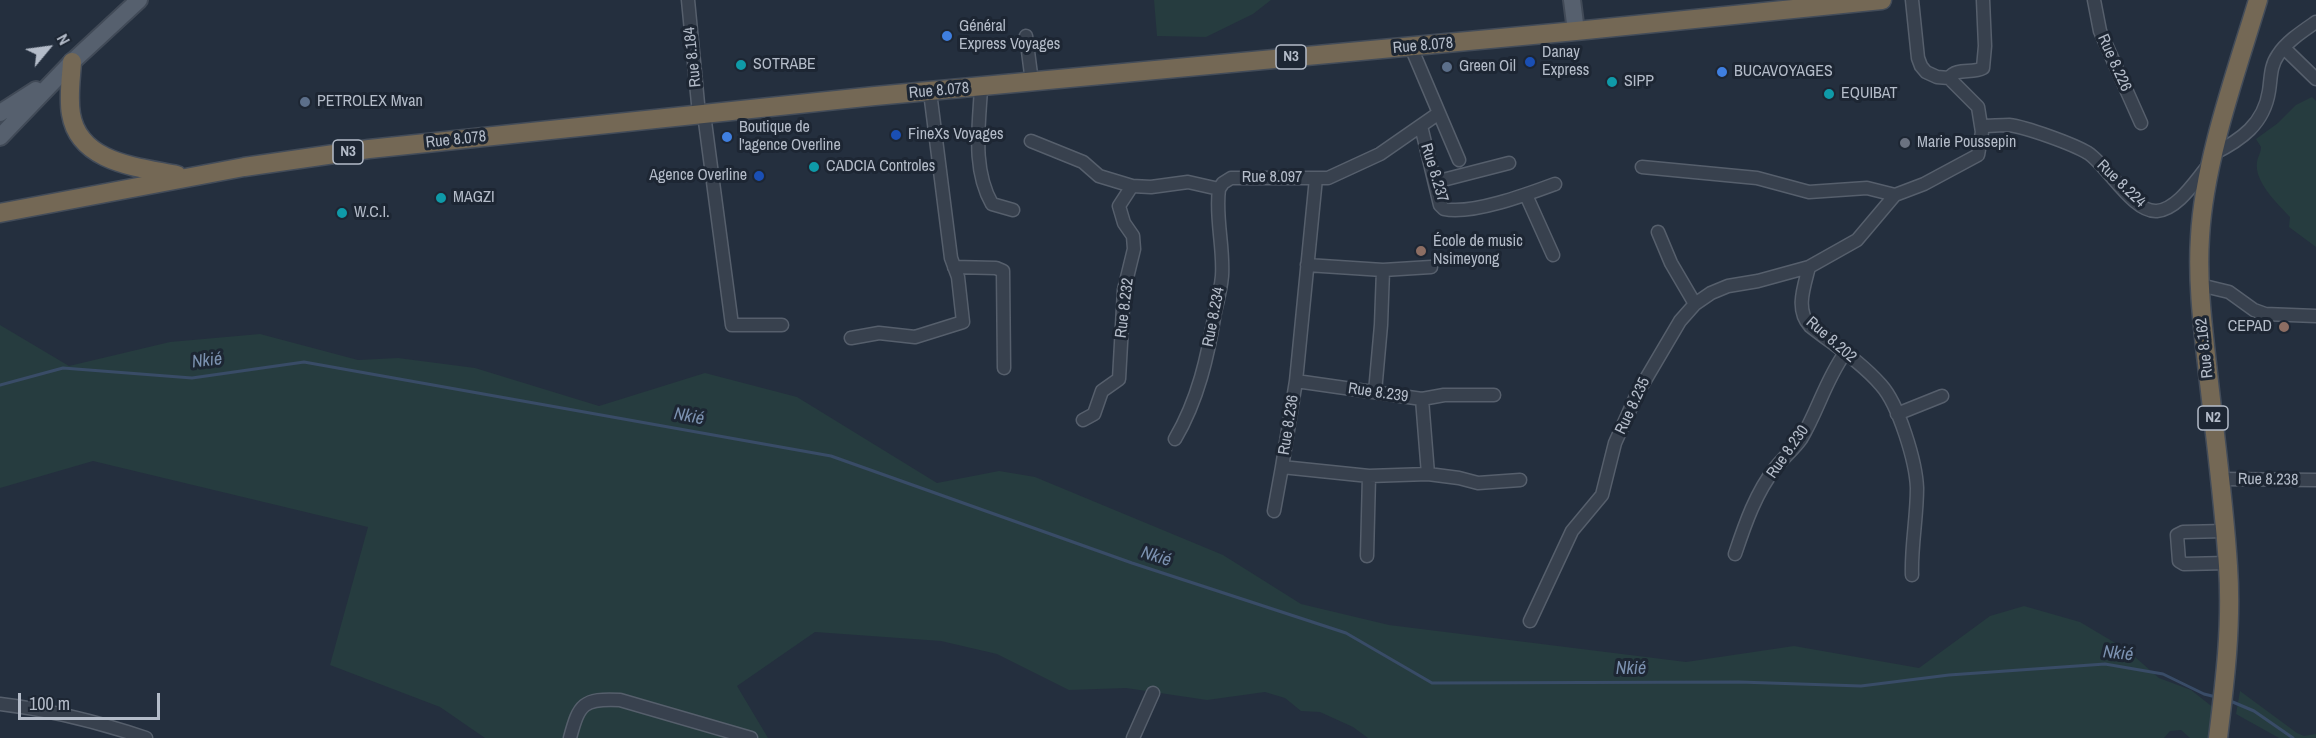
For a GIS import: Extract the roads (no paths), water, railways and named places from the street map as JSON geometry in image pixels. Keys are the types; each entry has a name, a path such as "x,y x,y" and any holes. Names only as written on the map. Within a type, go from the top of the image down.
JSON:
{"highway":[{"name":"Rue 8.078","path":"0,213 188,177 369,149 701,114 1575,32 1882,0"},
{"name":"Rue 8.162","path":"2218,738 2227,659 2230,592 2200,285 2200,237 2204,196 2212,158 2258,0"},
{"path":"72,62 71,116 77,133 90,147 101,156 126,164 188,177"}],"main road":[{"path":"0,137 72,62 139,0"},
{"path":"1572,0 1575,32"},
{"path":"0,113 57,77"}],"street":[{"name":"Rue 8.184","path":"688,0 701,114 732,325 782,325"},
{"path":"1809,267 1857,240 1895,195 1924,184 1974,159 1980,150 1981,126 1978,107 1948,78 1937,77 1921,66 1916,48 1912,0"},
{"path":"1948,78 1957,72 1983,68 1985,46 1983,0"},
{"name":"Rue 8.226","path":"2094,0 2100,31 2141,123"},
{"path":"2212,158 2248,133 2260,118 2269,93 2274,63 2284,48 2316,22"},
{"path":"1026,36 1032,82"},
{"path":"1411,47 1459,160"},
{"path":"2284,48 2316,79"},
{"path":"981,88 978,156 983,184 992,204 1013,210"},
{"path":"851,338 879,333 915,337 963,322 957,277 951,258 930,92"},
{"name":"Rue 8.097","path":"1031,141 1083,162 1099,176 1132,186 1151,187 1188,182 1219,189 1231,178 1283,176 1328,178 1380,154 1439,113"},
{"name":"Rue 8.237","path":"1420,126 1440,205 1449,210 1477,208 1526,195 1556,184"},
{"name":"Rue 8.224","path":"1981,126 2016,127 2087,153 2146,210 2156,211 2172,206 2212,158"},
{"path":"1435,182 1509,163"},
{"path":"1642,167 1757,178 1809,192 1867,188 1895,195"},
{"name":"Rue 8.236","path":"1316,178 1296,381 1282,467 1369,476 1428,474 1478,483 1520,480"},
{"name":"Rue 8.232","path":"1083,420 1094,414 1102,391 1119,380 1124,290 1134,249 1133,236 1124,223 1119,206 1132,186"},
{"name":"Rue 8.234","path":"1175,439 1188,417 1201,378 1222,277 1219,189"},
{"path":"1526,195 1553,255"},
{"path":"1658,232 1671,263 1695,304"},
{"path":"1307,265 1383,270 1431,267"},
{"path":"954,267 996,268 1003,271 1004,368"},
{"name":"Rue 8.235","path":"1530,621 1572,531 1602,495 1616,442 1637,394 1675,328 1695,304 1711,293 1728,286 1809,267"},
{"name":"Rue 8.202","path":"1809,267 1803,294 1803,318 1883,387 1897,414 1915,469 1917,490 1911,551 1912,575"},
{"path":"1375,392 1382,325 1383,270"},
{"path":"2200,285 2229,292 2254,310 2265,314 2316,316"},
{"name":"Rue 8.230","path":"1735,554 1755,501 1777,466 1801,439 1825,385 1845,353"},
{"name":"Rue 8.239","path":"1296,381 1422,399 1428,474"},
{"path":"1422,399 1444,395 1494,394"},
{"path":"1897,414 1942,396"},
{"path":"1274,511 1282,467"},
{"path":"1367,556 1369,476"},
{"name":"Rue 8.238","path":"2220,479 2316,480"},
{"path":"2225,531 2183,532 2177,535 2177,556 2184,564 2228,563"},
{"path":"1133,738 1153,693"},
{"path":"570,738 576,715 587,703 601,699 620,700 751,738"},
{"path":"0,704 37,708 146,738"}],"waterway":[{"name":"Nkié","path":"0,385 63,368 192,378 304,362 831,456 1132,563 1346,633 1432,683 1739,682 1861,686 1949,675 2105,664 2163,674 2204,694 2216,697"},
{"name":"Nkié","path":"2228,700 2254,711 2293,738"}],"place":[{"name":"Général Express Voyages","path":"947,36"},
{"name":"Danay Express","path":"1530,62"},
{"name":"SOTRABE","path":"741,65"},
{"name":"Green Oil","path":"1447,67"},
{"name":"BUCAVOYAGES","path":"1722,72"},
{"name":"SIPP","path":"1612,82"},
{"name":"EQUIBAT","path":"1829,94"},
{"name":"PETROLEX Mvan","path":"305,102"},
{"name":"FineXs Voyages","path":"896,135"},
{"name":"Boutique de l'agence Overline","path":"727,137"},
{"name":"Marie Poussepin","path":"1905,143"},
{"name":"CADCIA Controles","path":"814,167"},
{"name":"Agence Overline","path":"759,176"},
{"name":"MAGZI","path":"441,198"},
{"name":"W.C.I.","path":"342,213"},
{"name":"École de music Nsimeyong","path":"1421,251"},
{"name":"CEPAD","path":"2284,327"}]}
